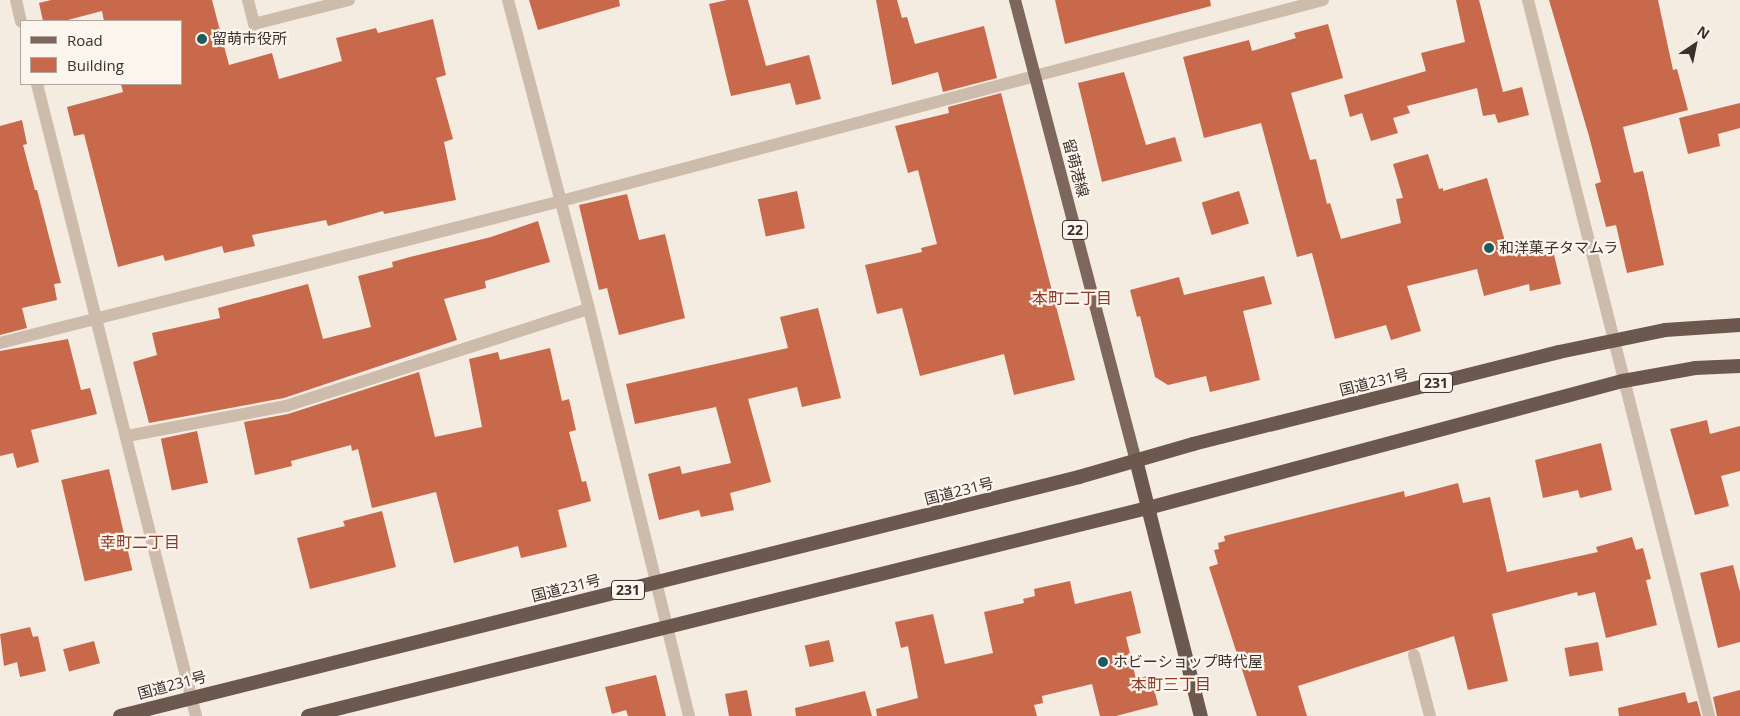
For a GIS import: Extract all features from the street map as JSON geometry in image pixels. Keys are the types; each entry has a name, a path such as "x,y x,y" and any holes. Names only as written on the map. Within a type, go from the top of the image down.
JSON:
{"highway":[{"name":"国道231号","path":"120,716 191,696 658,583 1613,340 1665,330 1740,324"},
{"path":"308,716 669,629 1148,508 1623,381 1695,368 1740,366"},
{"path":"1136,460 1201,716"}],"main road":[{"name":"留萌港線","path":"1015,0 1136,460"}],"street":[{"path":"16,0 21,20"},
{"path":"248,0 254,24 317,4 350,0"},
{"path":"508,0 658,583 689,716"},
{"path":"0,343 561,201 1034,74 1323,0"},
{"path":"1528,0 1709,716"},
{"path":"38,85 196,716"},
{"path":"127,436 286,406 588,308"},
{"path":"1414,655 1430,716"}],"building":[{"path":"51,0 212,0 229,65 272,53 279,79 342,61 336,38 376,28 378,33 433,19 446,75 436,78 453,139 444,142 456,200 384,214 383,211 328,226 326,220 252,235 255,246 224,253 222,246 165,261 163,255 118,267 84,134 74,136 67,107 123,92 121,85 182,85 182,20 104,20 102,11 68,20 43,20 39,3"},
{"path":"529,0 619,0 620,6 538,30"},
{"path":"727,0 748,0 766,66 809,55 821,99 796,105 790,83 731,96 709,4"},
{"path":"876,0 897,0 902,18 907,17 915,44 984,26 997,78 943,92 938,72 892,85"},
{"path":"1055,0 1210,0 1211,6 1065,44"},
{"path":"1456,0 1479,0 1503,92 1522,87 1529,115 1498,123 1495,114 1483,116 1477,88 1407,106 1410,113 1393,118 1398,133 1371,141 1362,113 1350,117 1344,95 1426,71 1421,53 1465,42"},
{"path":"1549,0 1658,0 1673,70 1677,69 1688,110 1623,127 1634,173 1643,171 1664,265 1627,273 1616,225 1606,227 1595,184 1601,182"},
{"path":"1328,24 1343,78 1291,93 1310,160 1316,159 1327,204 1330,203 1341,239 1401,223 1396,199 1403,198 1393,164 1428,154 1439,189 1443,188 1443,191 1487,178 1508,252 1551,242 1561,284 1530,291 1529,284 1484,296 1477,269 1407,286 1421,331 1391,340 1386,325 1335,339 1312,253 1297,257 1261,123 1204,138 1183,57 1249,40 1252,51 1296,38 1294,33"},
{"path":"1124,72 1146,145 1175,137 1182,161 1102,182 1078,83"},
{"path":"1001,93 1075,380 1014,395 1004,354 920,376 902,308 877,314 865,265 922,252 921,248 937,244 918,170 908,173 895,126 949,113 948,107"},
{"path":"1740,103 1740,128 1718,134 1720,146 1688,154 1679,118"},
{"path":"22,120 27,144 23,145 35,190 37,190 61,283 54,284 57,300 22,308 27,328 0,335 0,126"},
{"path":"797,191 805,228 766,236 758,199"},
{"path":"1239,191 1249,224 1212,235 1202,202"},
{"path":"627,194 639,240 665,234 685,318 619,335 607,288 599,290 579,205"},
{"path":"538,221 550,262 485,281 486,288 444,299 457,340 284,398 149,423 133,362 157,355 152,333 220,318 218,308 308,284 323,339 371,327 358,276 393,267 392,262 491,237"},
{"path":"1264,276 1272,304 1243,311 1260,380 1210,392 1206,376 1168,385 1155,377 1140,316 1137,317 1130,290 1179,277 1184,295"},
{"path":"818,308 841,398 802,407 797,387 748,399 771,482 730,493 734,510 701,517 699,510 659,520 648,474 680,466 682,474 731,463 716,407 635,424 626,384 788,348 780,317"},
{"path":"68,339 81,390 90,388 97,414 31,430 39,462 17,468 13,453 0,456 0,351"},
{"path":"550,348 562,401 569,399 576,430 569,432 582,482 586,481 591,501 558,510 567,547 521,558 518,546 454,563 436,492 372,508 358,449 352,451 351,445 291,461 292,466 255,475 244,422 288,414 419,372 435,437 482,427 469,359 498,352 500,360"},
{"path":"1707,420 1710,434 1740,426 1740,471 1721,476 1729,506 1695,515 1670,429"},
{"path":"197,431 208,483 172,491 161,439"},
{"path":"1601,443 1612,490 1580,498 1578,490 1543,498 1535,460"},
{"path":"109,469 132,570 85,581 61,480"},
{"path":"1458,483 1463,503 1490,497 1507,572 1598,552 1596,547 1632,537 1636,550 1643,548 1651,579 1646,580 1657,625 1606,638 1595,592 1578,596 1577,592 1492,614 1508,681 1468,690 1454,636 1298,686 1307,716 1257,716 1209,567 1218,564 1214,550 1219,549 1218,543 1225,541 1224,536 1404,491 1405,497"},
{"path":"382,511 396,567 310,589 297,538 345,526 343,521"},
{"path":"1733,565 1740,592 1740,642 1718,648 1700,573"},
{"path":"1070,581 1075,604 1131,591 1141,633 1126,637 1136,679 1151,675 1158,705 1116,716 1100,716 1092,684 1042,696 1043,703 1034,705 1037,716 877,716 876,709 918,698 908,646 901,648 895,622 933,614 945,664 993,653 984,612 1024,603 1023,599 1035,596 1034,589"},
{"path":"30,627 33,637 38,636 46,671 20,677 17,662 4,666 0,634"},
{"path":"829,640 834,661 810,667 805,646"},
{"path":"94,641 100,663 69,671 63,649"},
{"path":"1598,642 1603,671 1570,676 1565,648"},
{"path":"656,675 666,716 628,716 626,710 612,714 605,687"},
{"path":"747,690 752,716 729,716 725,694"},
{"path":"1740,690 1740,716 1717,716 1713,697"},
{"path":"865,691 872,716 796,716 795,708"},
{"path":"1685,692 1688,703 1697,701 1701,716 1619,716 1618,708"}],"place":[{"name":"留萌市役所","path":"202,39"},
{"name":"和洋菓子タマムラ","path":"1489,248"},
{"name":"ホビーショップ時代屋","path":"1103,662"}],"district":[{"name":"本町二丁目","path":"1072,298"},
{"name":"幸町二丁目","path":"140,542"},
{"name":"本町三丁目","path":"1171,684"}]}
